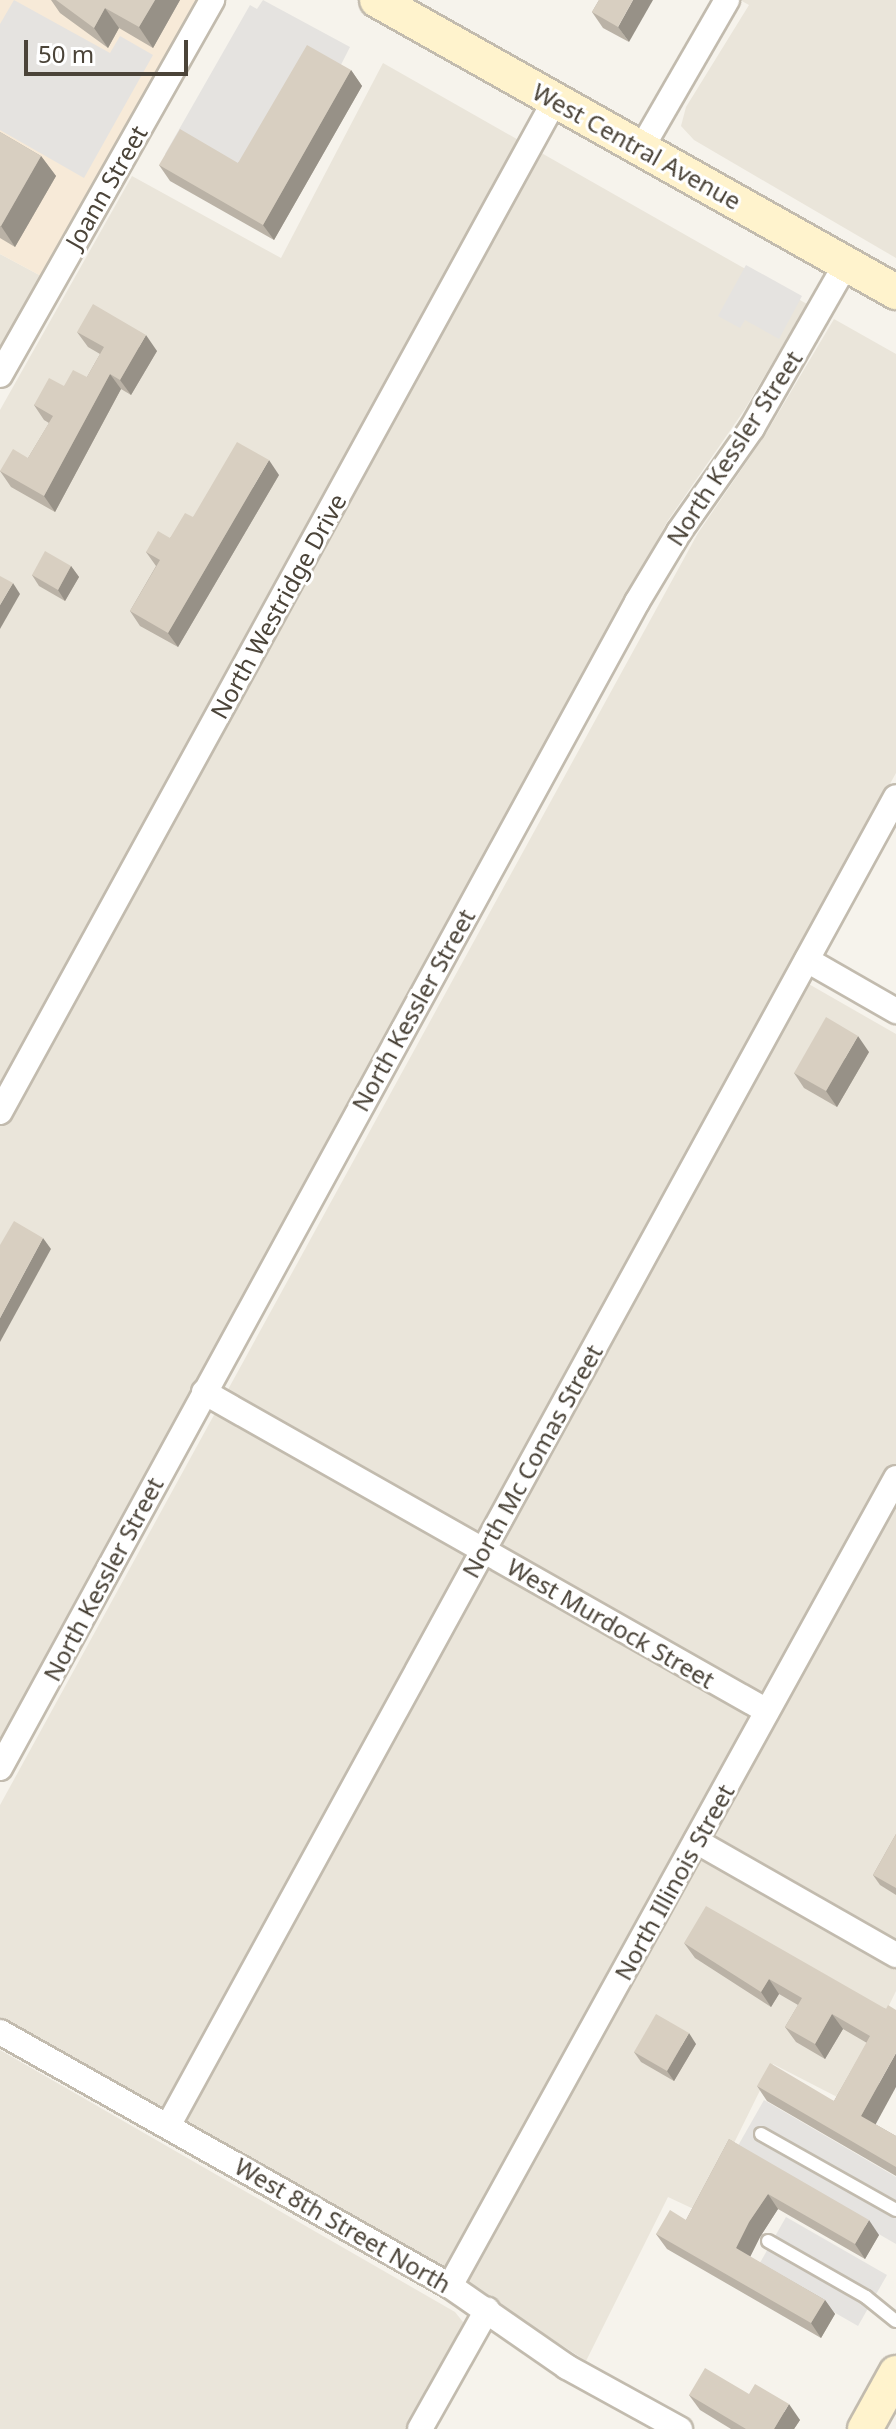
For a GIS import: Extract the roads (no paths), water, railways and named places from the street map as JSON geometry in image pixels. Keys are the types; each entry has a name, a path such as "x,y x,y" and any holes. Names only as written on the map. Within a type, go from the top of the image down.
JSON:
{"main road":[{"name":"West Central Avenue","path":"377,0 896,292"},
{"path":"865,2429 896,2373"}],"street":[{"name":"Joann Street","path":"0,375 212,0"},
{"path":"641,149 727,0"},
{"name":"North Westridge Drive","path":"0,1112 555,100"},
{"name":"North Kessler Street","path":"0,1768 637,602 679,532 752,428 846,264"},
{"name":"North Mc Comas Street","path":"168,2126 896,797"},
{"path":"807,960 896,1011"},
{"name":"West Murdock Street","path":"204,1392 767,1711"},
{"name":"North Illinois Street","path":"450,2286 896,1478"},
{"path":"696,1841 896,1955"},
{"name":"West 8th Street North","path":"0,2032 450,2286 567,2367 680,2429"},
{"path":"420,2429 487,2310"}],"lane":[{"path":"761,2134 896,2210"},
{"path":"768,2241 866,2297 896,2321"}]}
